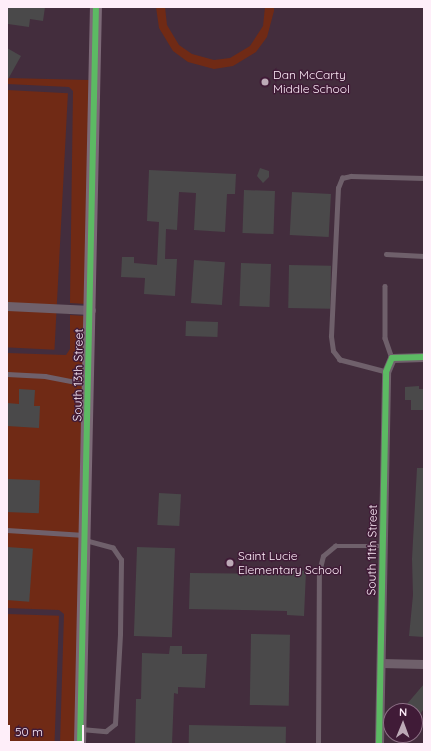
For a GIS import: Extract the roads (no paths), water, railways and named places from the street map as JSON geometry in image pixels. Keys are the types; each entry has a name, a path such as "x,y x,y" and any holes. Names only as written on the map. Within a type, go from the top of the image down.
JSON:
{"street":[{"name":"South 13th Street","path":"80,744 91,310 96,7"},
{"path":"7,306 91,310"},
{"path":"392,358 424,357"},
{"name":"South 11th Street","path":"380,744 386,372 392,358"},
{"path":"381,663 424,664"}],"lane":[{"path":"386,372 340,360 333,351 331,336 338,188 342,178 351,176 424,178"},
{"path":"386,254 424,256"},
{"path":"385,286 385,338 392,358"},
{"path":"7,374 45,376 89,384"},
{"path":"7,530 85,538 113,548 121,560 120,634 115,724 106,731 81,729"},
{"path":"318,744 319,572 323,556 335,546 383,546"}],"place":[{"name":"Dan McCarty Middle School","path":"265,82"},
{"name":"Saint Lucie Elementary School","path":"230,563"}]}
